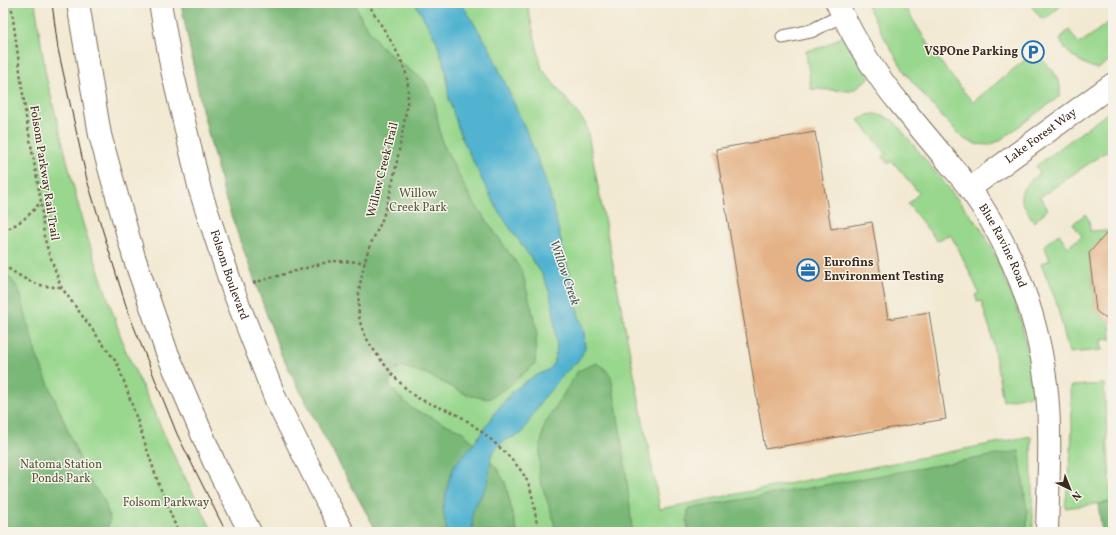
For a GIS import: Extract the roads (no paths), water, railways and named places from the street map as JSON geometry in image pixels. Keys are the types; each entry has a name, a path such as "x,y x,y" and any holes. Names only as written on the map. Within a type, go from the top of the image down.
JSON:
{"main road":[{"path":"78,3 100,135 134,257 166,350 214,462 250,532"},
{"name":"Folsom Boulevard","path":"160,3 172,70 200,190 233,290 276,400 343,532"},
{"name":"Blue Ravine Road","path":"840,9 861,49 883,82 970,188 992,222 1011,258 1028,300 1039,342 1046,385 1048,428 1047,532"},
{"name":"Lake Forest Way","path":"970,188 1113,84"}],"lane":[{"path":"783,37 811,31 840,9"}],"water":[{"name":"Willow Creek","path":"415,3 461,3 489,47 529,137 550,194 584,332 585,348 580,359 565,373 543,399 521,434 505,440 491,456 488,483 473,510 472,521 474,532 447,532 443,508 449,480 455,464 476,441 497,410 513,391 531,378 548,370 553,365 557,349 554,315 550,293 542,274 499,212 461,136 449,100 446,71 436,40"}],"tram line":[{"path":"52,3 58,49 87,180 128,312 177,434 226,532"}],"place":[{"name":"VSPOne Parking","path":"1033,52"},
{"name":"Eurofins Environment Testing","path":"808,270"}],"park label":[{"name":"Willow Creek Park","path":"418,201"},
{"name":"Natoma Station Ponds Park","path":"61,472"},
{"name":"Folsom Parkway","path":"166,503"}]}
